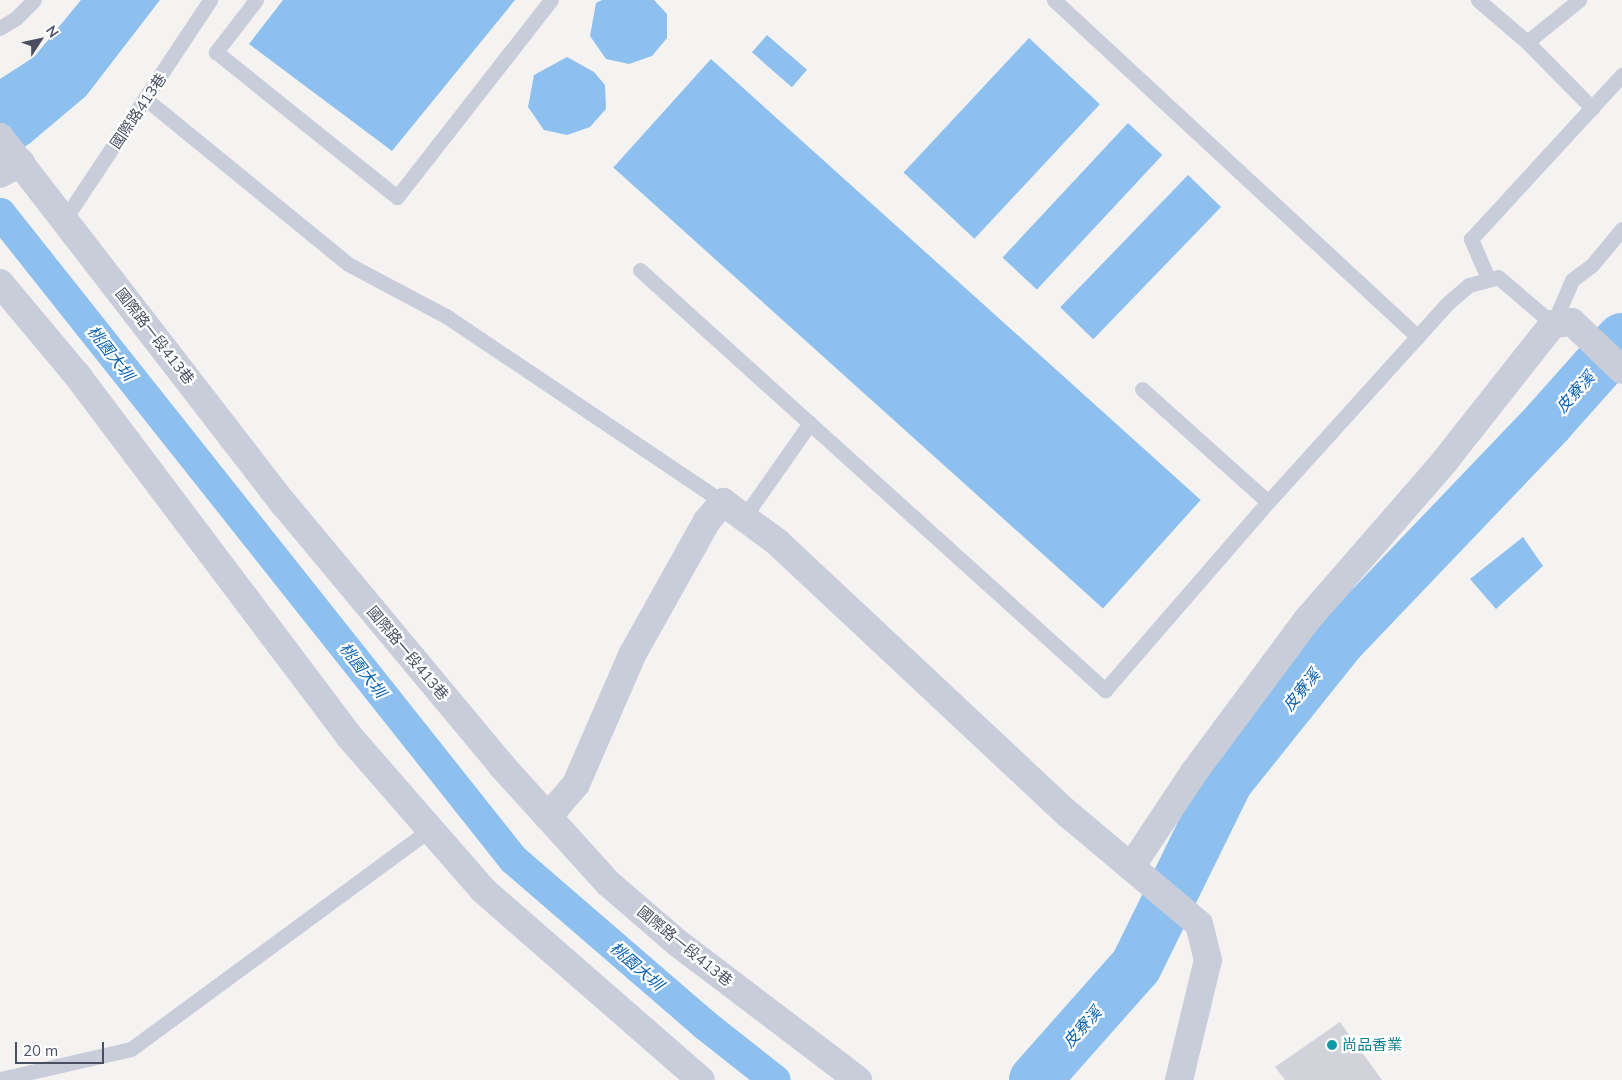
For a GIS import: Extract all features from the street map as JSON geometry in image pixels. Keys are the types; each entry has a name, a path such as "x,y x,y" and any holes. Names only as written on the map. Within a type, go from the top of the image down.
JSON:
{"street":[{"path":"0,137 10,169"},
{"name":"國際路一段413巷","path":"10,169 64,220 284,504 548,817 608,883 679,944 858,1080"},
{"path":"0,283 77,375 348,735 483,890 701,1080"},
{"path":"1137,872 1194,772 1306,621 1563,323 1622,370"},
{"path":"548,817 576,784 632,655 707,521 733,510 777,542 1068,814 1199,924 1208,960 1179,1080"}],"lane":[{"path":"0,28 16,18 34,0"},
{"name":"國際路413巷","path":"64,220 147,100 210,0"},
{"path":"256,0 216,52 397,196 551,0"},
{"path":"1054,0 1418,336"},
{"path":"1478,0 1527,42 1592,108"},
{"path":"1527,42 1579,0"},
{"path":"1488,278 1471,239 1622,75"},
{"path":"147,100 348,264 446,316 733,510 810,424"},
{"path":"640,270 1105,690 1268,502 1418,336 1469,285 1488,278 1498,278 1563,323 1572,280 1592,265 1622,229"},
{"path":"1142,389 1268,502"},
{"path":"0,1079 131,1049 430,829"}],"water":[{"path":"81,0 160,0 86,96 29,144 0,160 0,79 34,57"},
{"path":"283,0 515,0 392,151 249,44"},
{"path":"602,0 654,0 667,14 667,38 652,56 629,64 606,59 590,36 596,3"},
{"path":"767,35 807,70 792,87 752,52"},
{"path":"1029,38 1100,104 974,239 904,173"},
{"path":"567,57 594,72 605,85 606,109 590,127 567,135 544,130 528,107 534,75"},
{"path":"711,59 1201,500 1103,608 613,167"},
{"path":"1128,123 1162,155 1037,290 1003,258"},
{"path":"1188,175 1221,207 1093,339 1060,307"},
{"path":"1523,537 1543,566 1496,609 1470,579"}],"building":[{"name":"尚品香業","path":"1340,1022 1382,1080 1285,1080 1275,1067"}],"waterway":[{"name":"桃園大圳","path":"0,213 513,859 704,1024 775,1080"},
{"name":"皮寮溪","path":"1035,1080 1136,966 1227,781 1339,641 1549,421 1622,339"}],"place":[{"name":"尚品香業","path":"1332,1045"}]}
